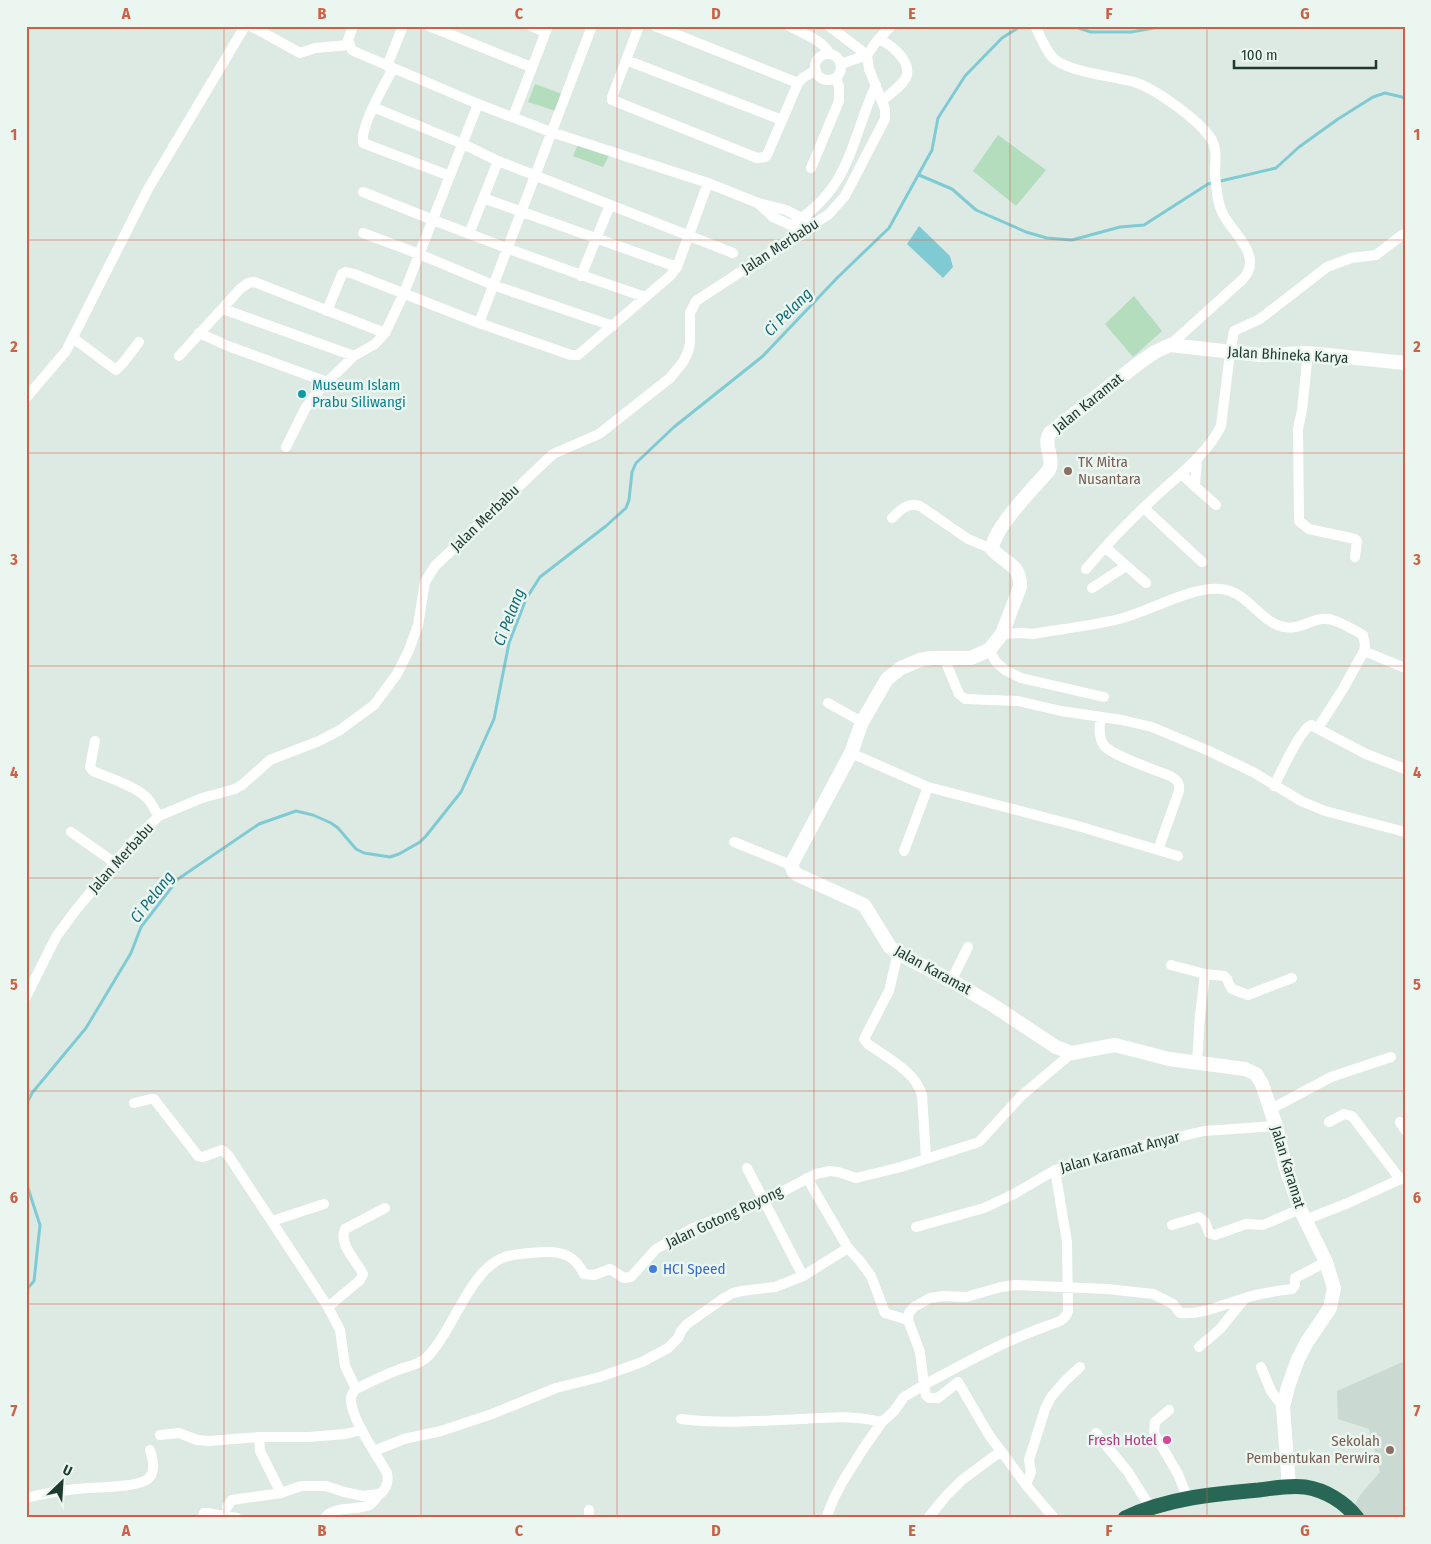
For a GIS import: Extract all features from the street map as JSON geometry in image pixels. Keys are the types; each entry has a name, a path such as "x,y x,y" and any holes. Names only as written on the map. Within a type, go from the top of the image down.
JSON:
{"highway":[{"path":"1126,1518 1150,1507 1216,1494 1305,1487 1330,1496 1348,1508 1357,1518"}],"street":[{"path":"26,398 62,358 148,189 245,26"},
{"path":"251,26 300,53 314,48 349,45"},
{"path":"353,26 348,40 349,45 358,53 390,67 551,132 786,210 813,224"},
{"path":"403,26 390,67 362,139 364,144 450,176"},
{"path":"429,26 531,68"},
{"path":"513,117 547,29 530,26"},
{"path":"479,323 592,26"},
{"path":"639,26 612,100 757,158 767,155 798,83 816,70"},
{"path":"655,26 798,83"},
{"path":"789,26 817,39 841,64 841,69 836,77 826,80 816,70 817,60 820,56 830,54"},
{"path":"829,26 867,55"},
{"path":"841,64 867,55 891,26"},
{"path":"1036,26 1053,58 1058,62 1100,75 1135,82 1152,90 1178,107 1203,128 1211,138 1216,149 1218,204 1249,253 1251,259 1249,270 1243,279 1170,345"},
{"path":"879,40 886,42 899,54 905,63 907,74 902,82 882,101"},
{"name":"Jalan Merbabu","path":"26,997 56,937 135,839 159,816 202,798 235,789 270,760 319,741 340,730 374,705 397,674 409,650 418,625 426,582 435,566 552,454 599,434 670,378 683,362 688,352 690,313 696,301 829,214 844,196 885,120 886,114 869,70 867,55"},
{"path":"626,60 782,120"},
{"path":"811,168 839,101 839,87 836,77"},
{"path":"791,225 818,206 841,174 876,85"},
{"path":"286,447 306,407 327,382 354,356 375,344 386,334 464,144 478,104"},
{"path":"373,107 464,144 498,161 535,176 733,252"},
{"path":"468,234 498,161"},
{"path":"327,311 342,274 346,272 479,323 575,356 578,355 670,276 690,235 708,183"},
{"path":"363,192 432,221 645,297"},
{"path":"482,198 676,267"},
{"path":"758,202 773,217 803,230"},
{"path":"582,276 610,205"},
{"path":"363,233 419,254 493,286 612,326"},
{"path":"1086,569 1105,547 1181,474 1211,442 1220,426 1234,331 1260,319 1327,267 1351,258 1376,255 1402,235"},
{"path":"179,356 240,289 248,283 254,282 386,334"},
{"path":"223,309 354,356"},
{"path":"199,333 228,346 327,382"},
{"path":"73,338 116,370 139,342"},
{"name":"Jalan Bhineka Karya","path":"1170,345 1260,356 1308,353 1405,363"},
{"name":"Jalan Karamat","path":"992,548 995,535 1051,466 1047,441 1050,434 1139,363 1170,345"},
{"path":"1308,353 1298,429 1299,522 1309,529 1355,539 1357,541 1355,557"},
{"path":"1195,487 1197,458"},
{"path":"1181,474 1216,506"},
{"path":"734,842 791,865 851,753 862,722 887,679 909,663 920,660 971,658 989,650 1002,634 1020,587 1021,580 1016,568 992,548 982,546 968,539 920,506 913,504 904,507 892,518"},
{"path":"1144,508 1202,562"},
{"path":"1105,547 1146,583"},
{"path":"1092,588 1126,566"},
{"path":"1002,634 1023,632 1032,634 1118,620 1144,612 1196,591 1221,588 1242,595 1264,615 1282,627 1291,628 1322,619 1332,620 1364,635 1365,645 1364,651 1343,689 1318,728"},
{"path":"989,650 996,662 1005,670 1022,678 1104,697"},
{"path":"1364,651 1405,668"},
{"path":"944,658 958,694 965,699 1018,702 1152,727 1252,772 1300,801 1325,811 1405,832"},
{"path":"828,703 862,722"},
{"path":"1100,716 1100,735 1103,745 1114,753 1177,780 1179,791 1158,850"},
{"path":"1274,786 1288,758 1307,727 1311,725 1366,754 1405,769"},
{"path":"95,741 90,767 93,772 133,788 142,794 148,799 159,816"},
{"path":"851,753 928,787 1078,826 1178,856"},
{"path":"904,851 928,787"},
{"path":"71,832 115,863"},
{"name":"Jalan Karamat","path":"791,865 794,872 798,875 864,905 890,947 898,953 991,1004 1056,1047 1072,1053 1114,1045 1197,1064 1245,1069 1256,1074 1262,1084 1271,1109 1285,1165 1302,1214 1326,1262 1334,1288 1332,1303 1301,1353 1288,1387 1283,1407 1289,1487"},
{"path":"951,981 968,947"},
{"path":"898,953 890,991 864,1039 868,1044 908,1072 920,1088 926,1158"},
{"path":"1171,965 1205,974 1226,977 1232,989 1248,995 1292,978"},
{"path":"1197,1064 1205,974"},
{"name":"Jalan Gotong Royong","path":"356,1388 424,1360 454,1319 484,1271 502,1258 541,1252 560,1253 566,1254 573,1259 584,1274 594,1275 610,1269 628,1278 635,1274 651,1253 660,1246 691,1229 764,1201 807,1178 830,1171 856,1178 979,1142 1021,1096 1072,1053"},
{"path":"1271,1109 1331,1077 1391,1057"},
{"path":"134,1103 154,1100 198,1156 203,1157 222,1150 226,1153 328,1307 340,1330 345,1366 356,1388 352,1393 352,1404 362,1430 387,1473 389,1480 384,1490 378,1494 370,1505 333,1512 326,1515 325,1518"},
{"path":"1172,1225 1199,1217 1205,1222 1209,1233 1215,1235 1246,1224 1263,1225 1302,1214 1402,1178 1352,1116 1344,1114 1329,1122"},
{"name":"Jalan Karamat Anyar","path":"916,1227 984,1208 1014,1194 1055,1170 1136,1147 1193,1133 1228,1128 1276,1126"},
{"path":"747,1168 803,1276"},
{"path":"826,1518 838,1489 863,1449 882,1422 904,1397 924,1384 987,1352 1066,1317 1068,1311 1066,1288 1067,1242 1055,1170"},
{"path":"807,1178 848,1248 871,1276 885,1313 908,1320"},
{"path":"272,1221 324,1204"},
{"path":"328,1307 360,1280 363,1274 345,1245 343,1232 345,1229 385,1208"},
{"path":"374,1451 396,1441 441,1431 492,1414 542,1392 616,1372 642,1362 668,1348 678,1338 687,1324 733,1293 775,1287 803,1276 848,1248"},
{"path":"1054,1518 1026,1486 988,1435 958,1382 938,1398 935,1399 926,1395 920,1352 908,1320 909,1313 914,1307 930,1298 943,1296 966,1297 1001,1287 1015,1286 1107,1289 1153,1294 1173,1304 1183,1314 1226,1305 1245,1298 1292,1289 1295,1284 1295,1278 1326,1262"},
{"path":"1199,1347 1220,1329 1245,1298"},
{"path":"1026,1486 1030,1472 1029,1460 1045,1409 1051,1397 1080,1367"},
{"path":"1261,1367 1271,1391 1283,1407"},
{"path":"1169,1410 1155,1422 1154,1433 1178,1474 1188,1499"},
{"path":"681,1419 729,1421 848,1416 882,1422"},
{"path":"160,1435 179,1433 202,1441 259,1437 309,1437 345,1434 362,1430"},
{"path":"1096,1432 1128,1472 1150,1507"},
{"path":"259,1437 260,1451 281,1493"},
{"path":"26,1498 76,1488 138,1483 147,1480 152,1473 153,1466 150,1450"},
{"path":"928,1518 962,1480 1001,1451"},
{"path":"226,1507 232,1500 281,1493 301,1486 326,1486 357,1495 378,1494"},
{"path":"202,1518 204,1513 237,1518"}],"shaded area":[{"name":"Sekolah Pembentukan Perwira","path":"1405,1361 1405,1518 1346,1518 1361,1494 1380,1472 1369,1429 1338,1419 1337,1391"}],"green space":[{"path":"535,84 562,94 556,111 528,102"},
{"path":"998,135 1046,170 1016,206 973,171"},
{"path":"580,139 611,152 603,167 573,156"},
{"path":"1134,296 1162,331 1133,357 1105,324"}],"water":[{"path":"919,226 950,256 953,267 943,278 907,244"}],"waterway":[{"name":"Ci Pelang","path":"26,1105 32,1093 86,1028 131,953 141,927 178,879 259,824 296,811 313,815 338,828 356,849 364,853 390,857 420,842 426,836 461,792 494,719 509,643 526,599 540,577 606,526 626,508 629,500 632,472 636,463 674,427 763,356 837,278 889,228 932,150 938,118 965,76 1002,38 1021,26"},
{"name":"Ci Pelang","path":"1072,26 1091,32 1131,32 1165,26"},
{"path":"919,175 952,189 976,210 1026,232 1047,238 1072,240 1120,227 1144,225 1208,184 1276,168 1299,147 1373,97 1385,93 1405,99"},
{"name":"Ci Pelang","path":"26,1182 40,1225 34,1281 26,1290"}],"place":[{"name":"Museum Islam Prabu Siliwangi","path":"302,394"},
{"name":"TK Mitra Nusantara","path":"1068,471"},
{"name":"HCI Speed","path":"653,1269"},
{"name":"Fresh Hotel","path":"1167,1440"},
{"name":"Sekolah Pembentukan Perwira","path":"1390,1450"}]}
